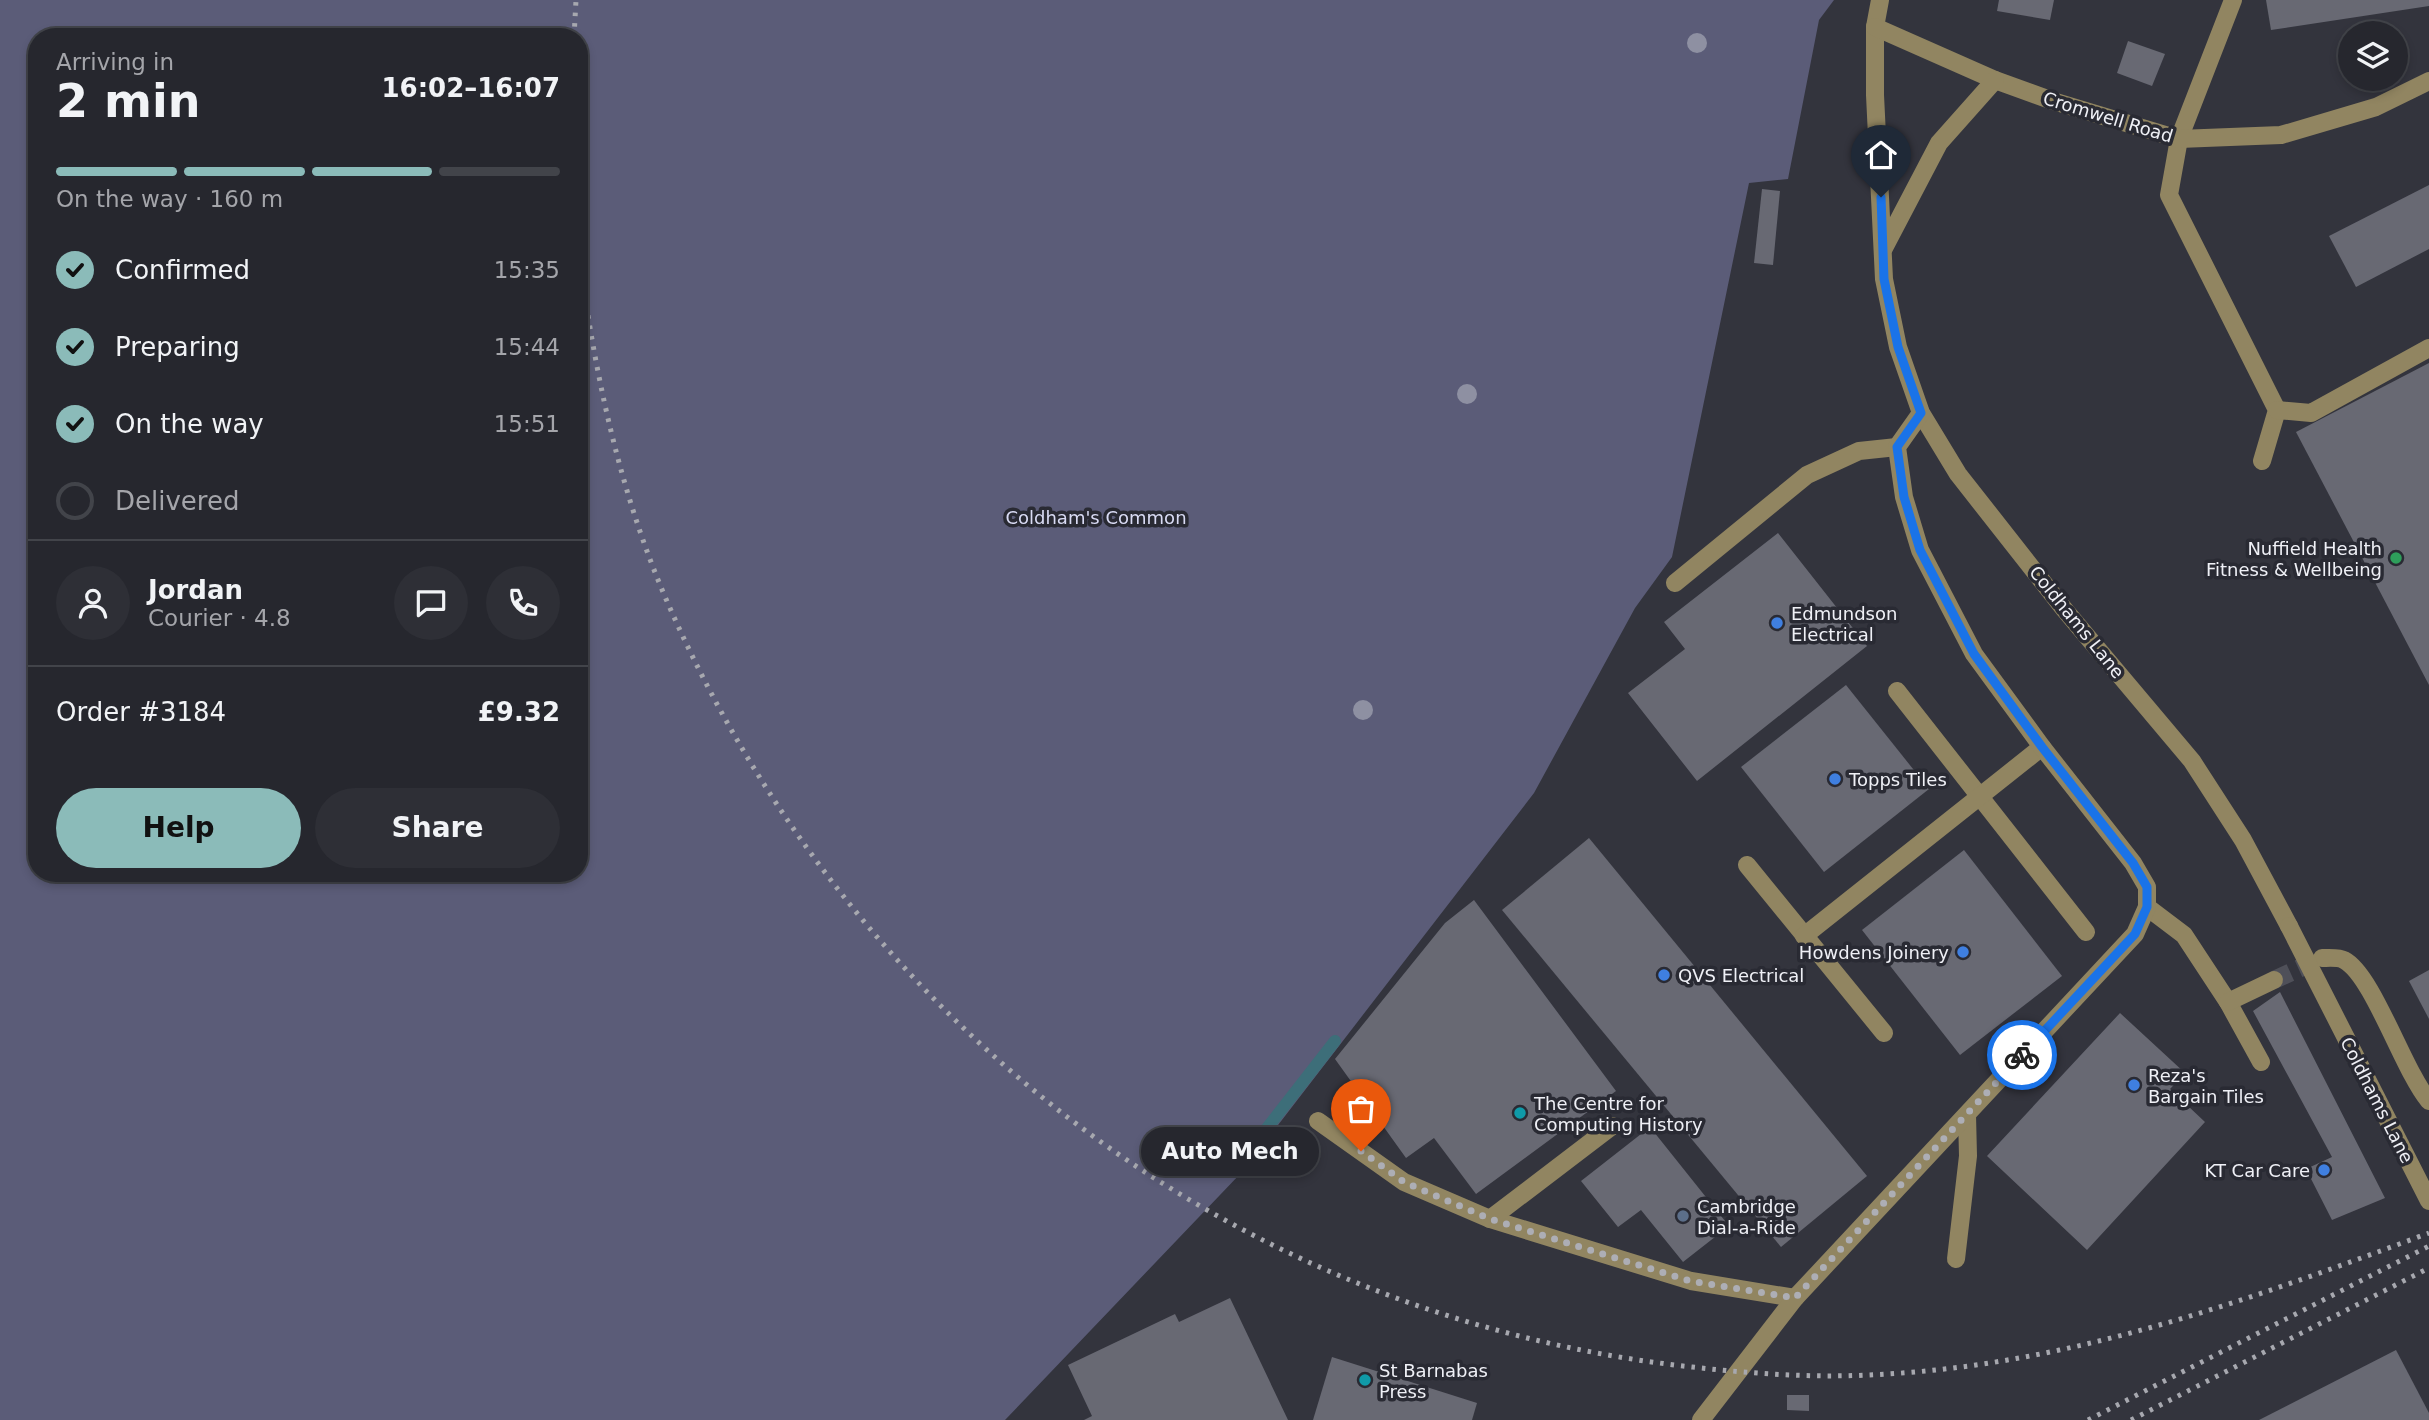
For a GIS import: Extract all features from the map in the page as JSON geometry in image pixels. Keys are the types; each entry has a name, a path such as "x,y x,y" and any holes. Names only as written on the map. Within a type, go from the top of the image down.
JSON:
{"street":[{"name":"Coldhams Lane","path":"1880,0 1875,27 1875,95 1884,279 1898,347 1921,413 1958,474 2064,609 2192,761 2243,840 2429,1201"},
{"path":"2233,0 2179,139 2169,195 2277,410 2262,461"},
{"name":"Cromwell Road","path":"1875,27 1995,80 2053,102 2179,139 2281,135 2376,107 2429,81"},
{"path":"1884,248 1939,143 1995,80"},
{"path":"2277,410 2311,413 2429,348"},
{"path":"1701,1420 1795,1298 2135,934 2147,907 2147,887 2133,863 2042,747 1974,654 1920,550 1904,497 1897,447 1921,413"},
{"path":"1675,583 1807,475 1859,451 1897,447"},
{"path":"1897,691 2087,932"},
{"path":"1804,936 2042,747"},
{"path":"1747,865 1884,1033"},
{"path":"2147,907 2184,935 2228,1002 2261,1062"},
{"path":"2322,957 2344,960 2364,980 2416,1084 2429,1101"},
{"path":"2228,1002 2274,980"},
{"path":"1956,1259 1968,1156 1967,1115"},
{"path":"1318,1121 1404,1182 1490,1219 1690,1281 1795,1298"},
{"path":"1490,1219 1612,1126"}],"green space":[{"name":"Coldham's Common","path":"0,0 1834,0 1819,20 1788,179 1749,183 1672,557 1635,608 1534,793 1241,1173 1005,1420 0,1420"}],"building":[{"path":"1999,0 2054,0 2050,20 1997,11"},
{"path":"2266,0 2429,0 2429,6 2271,30"},
{"path":"2128,41 2165,54 2152,86 2117,73"},
{"path":"2429,185 2429,249 2356,287 2329,236"},
{"path":"1762,189 1780,191 1773,265 1754,263"},
{"name":"Nuffield Health Fitness & Wellbeing","path":"2429,363 2429,685 2296,432"},
{"path":"1778,533 1867,646 1697,781 1628,693 1685,649 1664,622"},
{"path":"1846,685 1929,789 1824,872 1741,767"},
{"path":"1589,838 1867,1176 1781,1247 1502,910"},
{"path":"1964,850 2062,976 1960,1055 1862,930"},
{"path":"1474,900 1616,1091 1476,1194 1434,1138 1406,1158 1335,1059 1445,923"},
{"path":"2429,970 2429,1019 2409,981"},
{"path":"2280,992 2385,1198 2332,1220 2306,1169 2332,1157 2253,1011"},
{"path":"2120,1013 2185,1073 2170,1089 2205,1122 2087,1250 1987,1156"},
{"path":"1650,1127 1729,1226 1683,1262 1641,1210 1618,1227 1581,1181"},
{"path":"1230,1298 1288,1420 1084,1420 1092,1416 1068,1365 1175,1314 1179,1322"},
{"path":"2396,1350 2429,1413 2429,1420 2259,1420"},
{"name":"St Barnabas Press","path":"1332,1357 1477,1403 1472,1420 1313,1420"},
{"path":"1787,1395 1809,1395 1809,1411 1787,1410"}],"waterway":[{"path":"1235,1169 1335,1041"}],"tunnel":[{"path":"2274,980 2322,958"}],"railway":[{"path":"574,28 576,0"},
{"path":"588,314 610,429 649,558 666,599 743,750 837,889 947,1012 1071,1120 1208,1211 1357,1283 1516,1335 1683,1366 1822,1376 1941,1369 2013,1359 2084,1344 2223,1306 2429,1233"},
{"path":"2088,1420 2429,1246"},
{"path":"2131,1420 2429,1268"}],"way so far":[{"path":"1361,1151 1404,1182 1490,1219 1690,1281 1795,1298 2022,1055"}],"place":[{"name":"Nuffield Health Fitness & Wellbeing","path":"2396,558"},
{"name":"Edmundson Electrical","path":"1777,623"},
{"name":"Topps Tiles","path":"1835,779"},
{"name":"Howdens Joinery","path":"1963,952"},
{"name":"QVS Electrical","path":"1664,975"},
{"name":"Reza's Bargain Tiles","path":"2134,1085"},
{"name":"The Centre for Computing History","path":"1520,1113"},
{"name":"Auto Mech","path":"1361,1151"},
{"name":"KT Car Care","path":"2324,1170"},
{"name":"Cambridge Dial-a-Ride","path":"1683,1216"},
{"name":"St Barnabas Press","path":"1365,1380"}],"route":[{"path":"1881,197 1884,279 1898,347 1921,413 1897,447 1904,497 1920,550 1974,654 2042,747 2133,863 2147,887 2147,907 2135,934 2022,1055"}]}
